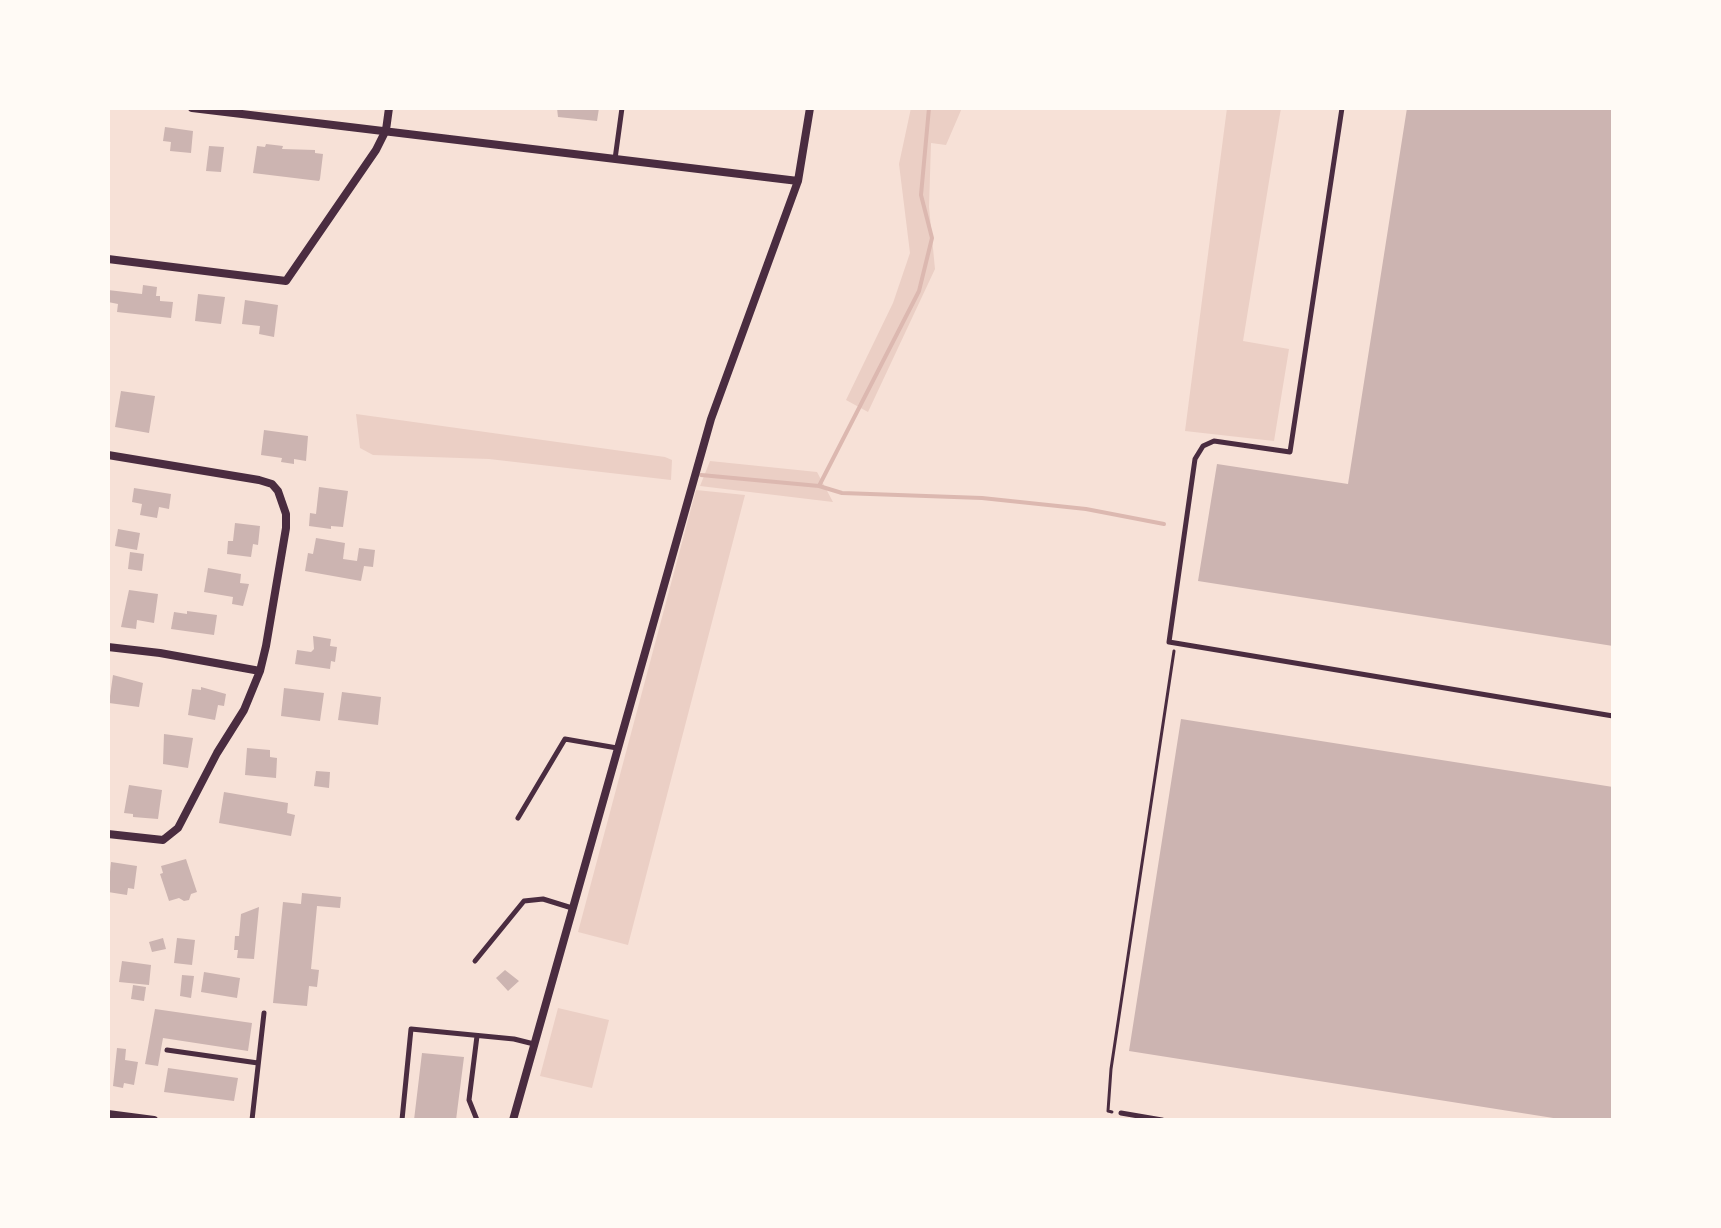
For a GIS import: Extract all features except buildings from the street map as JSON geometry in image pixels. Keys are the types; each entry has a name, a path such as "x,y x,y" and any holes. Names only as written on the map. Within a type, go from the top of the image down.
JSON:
{"street":[{"path":"194,108 798,181"},
{"path":"108,259 286,281 376,150 386,130 389,108"},
{"path":"513,1120 711,419 798,181 810,108"},
{"path":"108,455 272,484 278,491 286,514 260,671 244,710 217,753 178,828 163,840 108,834"},
{"path":"108,647 260,671"},
{"path":"108,1114 154,1120"}],"lane":[{"path":"615,160 622,108"},
{"path":"1342,108 1290,452 1214,441 1203,446 1195,459 1169,642 1613,716"},
{"path":"518,818 565,739 617,748"},
{"path":"475,961 524,901 543,899 572,908"},
{"path":"252,1120 264,1013"},
{"path":"402,1120 411,1029 534,1044"},
{"path":"477,1036 469,1100 477,1120"},
{"path":"167,1050 258,1063"},
{"path":"1121,1113 1162,1120"}],"path":[{"path":"1121,1113 1108,1111 1111,1069 1175,644"}],"shaded area":[{"path":"911,108 962,108 946,145 931,143 929,207 935,269 868,412 846,400 893,303 910,253 899,164"},
{"path":"1227,108 1281,108 1243,341 1289,349 1274,441 1185,431"},
{"path":"356,414 665,457 672,460 671,480 489,459 373,455 360,448"},
{"path":"710,461 817,472 833,502 700,486"},
{"path":"696,490 745,495 628,945 578,932"},
{"path":"558,1008 609,1020 592,1088 540,1076"}],"waterway":[{"path":"701,475 819,486 919,291 932,238 921,195 929,108"},
{"path":"819,486 842,493 982,498 1086,509 1164,524"}]}
